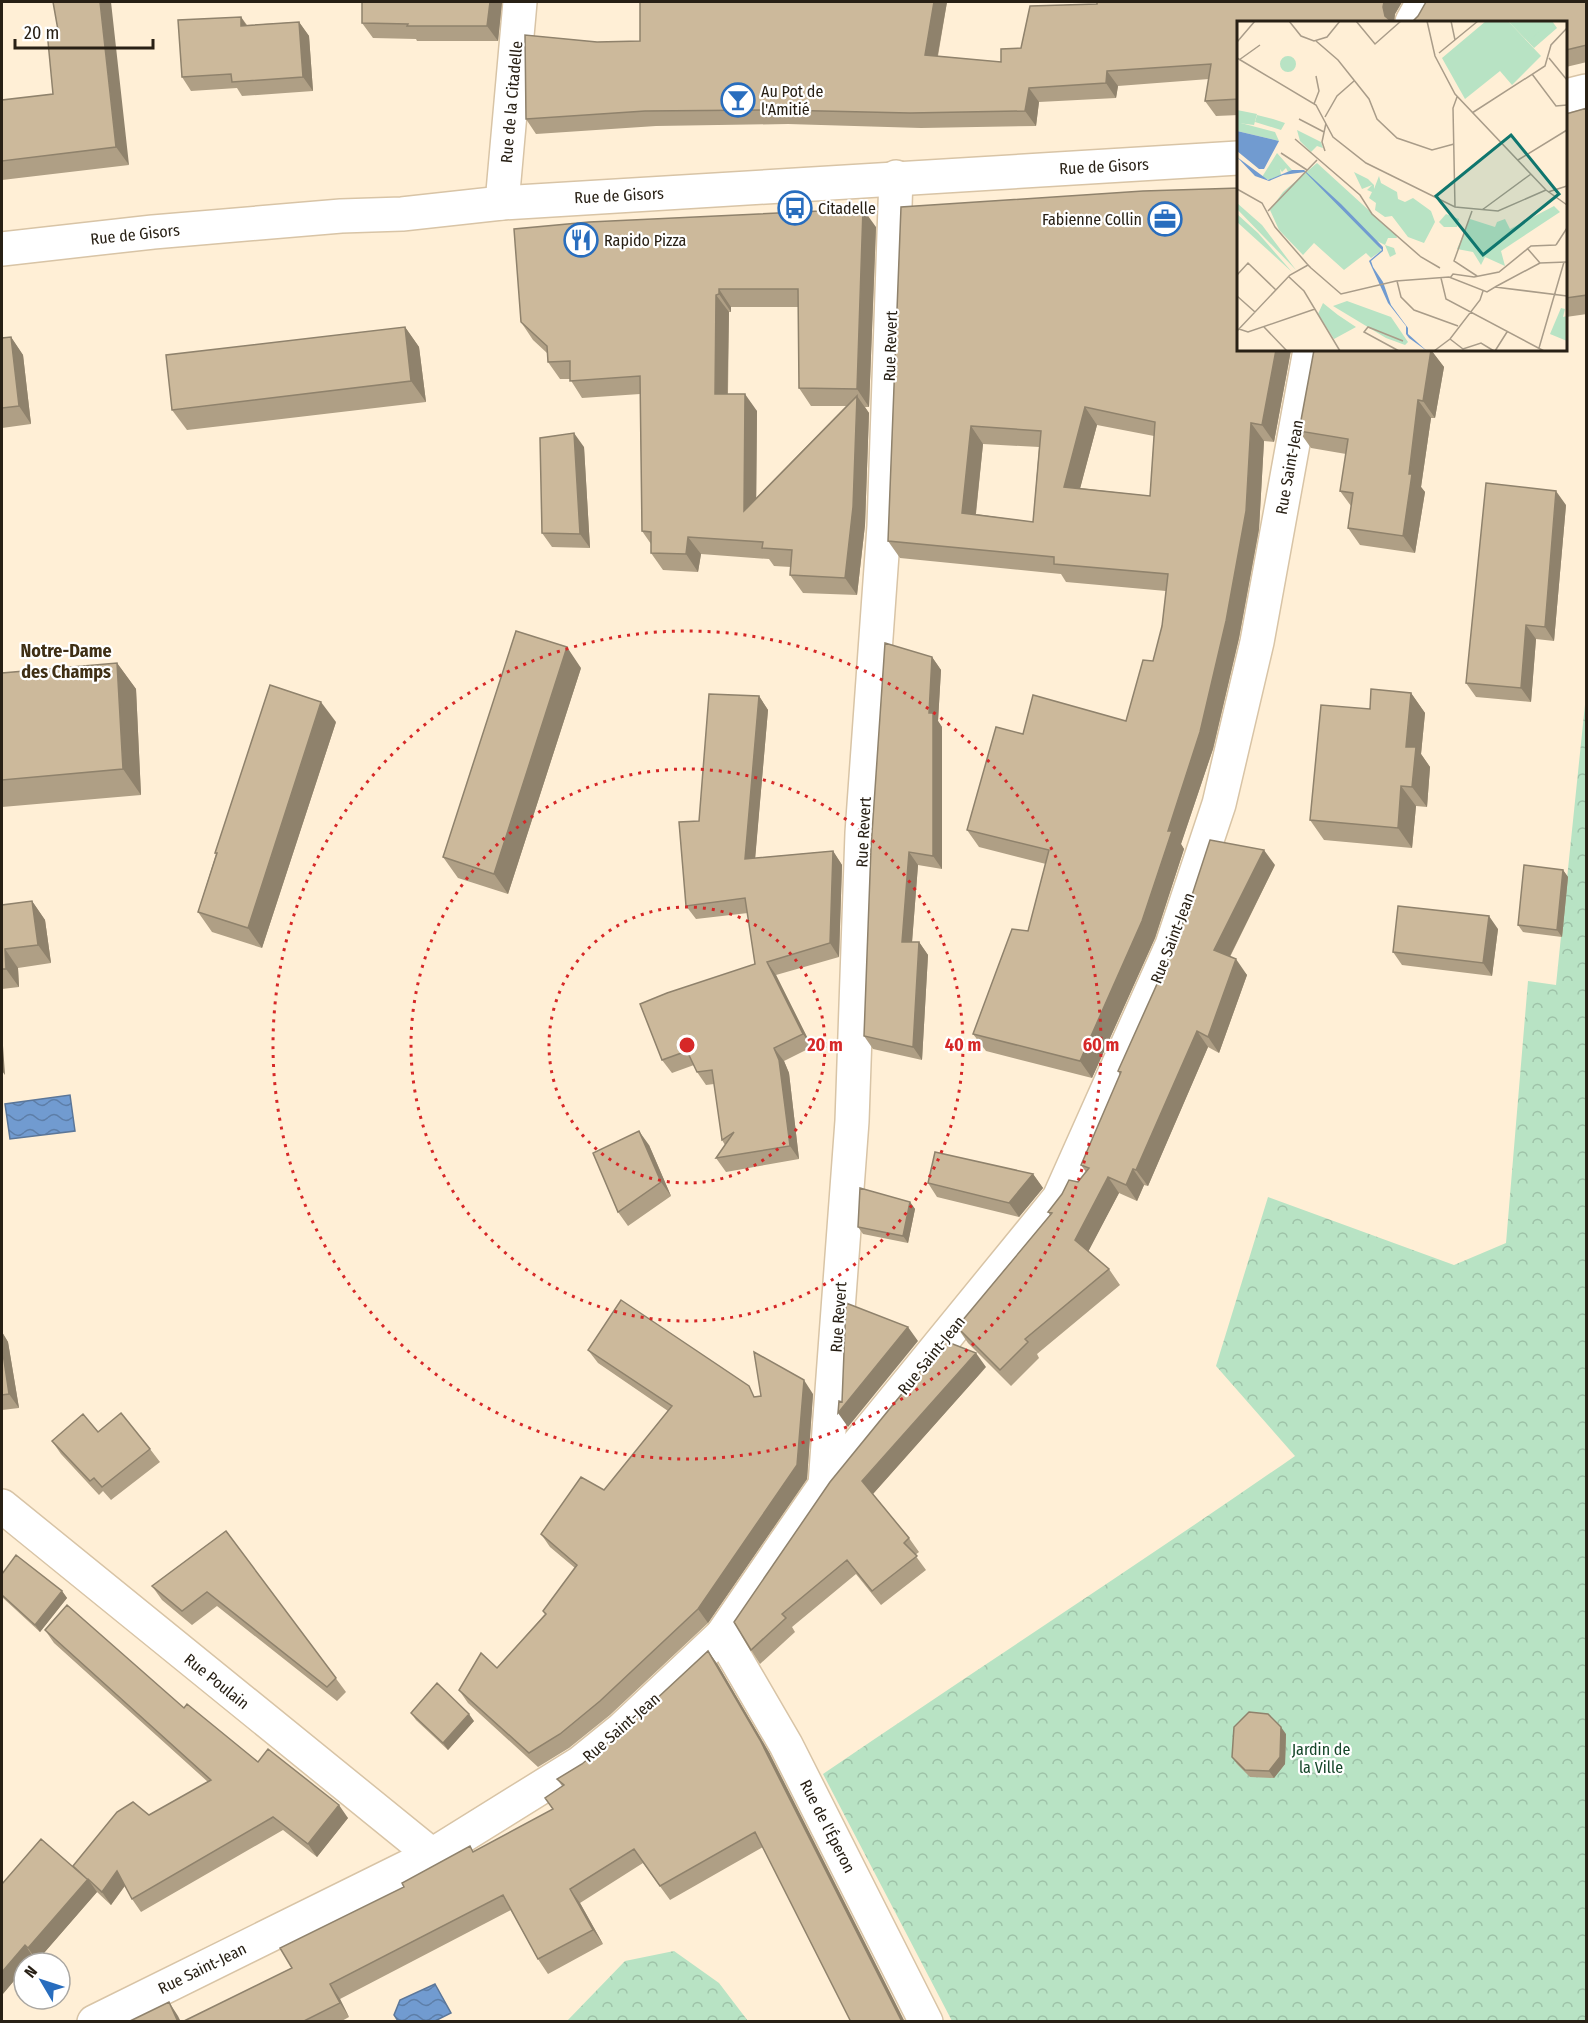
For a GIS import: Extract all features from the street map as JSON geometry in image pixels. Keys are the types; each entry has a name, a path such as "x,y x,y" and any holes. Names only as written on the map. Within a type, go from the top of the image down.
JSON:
{"street":[{"name":"Rue de la Citadelle","path":"502,202 520,2"},
{"path":"1414,21 1424,2"},
{"path":"1567,96 1587,91"},
{"name":"Rue de Gisors","path":"2,249 153,232 341,216 402,214 502,202 1237,158"},
{"name":"Rue Revert","path":"825,1485 852,1121 862,833 884,526 896,177"},
{"name":"Rue Saint-Jean","path":"94,2022 432,1855 580,1763 622,1729 722,1635 825,1485 1059,1198 1172,945 1219,804 1257,642 1310,351"},
{"name":"Rue Poulain","path":"2,1506 432,1855"},
{"name":"Rue de l'Éperon","path":"722,1635 786,1744 926,2022"}],"green space":[{"name":"Jardin de la Ville","path":"1586,695 1586,2021 952,2021 823,1774 1295,1456 1216,1366 1268,1197 1454,1265 1506,1243 1528,981 1556,985"},
{"path":"674,1951 719,1983 748,2021 567,2021 625,1961"}],"water":[{"path":"70,1095 75,1131 10,1139 5,1104"},
{"path":"435,1984 451,2013 435,2021 398,2021 394,2015 400,2000"}],"building":[{"path":"53,2 100,2 116,147 2,161 2,100 53,94 47,31 58,30"},
{"path":"362,2 490,2 487,26 407,26 408,24 362,23"},
{"path":"640,2 934,2 925,55 1001,62 1001,49 1021,48 1030,6 1097,4 1097,2 1384,2 1385,16 1391,21 1237,21 1237,99 1205,101 1211,64 1107,71 1106,83 1029,88 1025,111 910,113 778,110 645,111 526,119 525,35 597,42 640,41"},
{"path":"1426,2 1587,2 1587,45 1567,50 1567,21 1413,21"},
{"path":"241,17 241,26 299,22 303,77 232,82 231,74 182,77 178,20"},
{"path":"1587,108 1587,295 1567,298 1567,114"},
{"path":"1237,188 1237,351 1276,351 1262,425 1251,423 1246,511 1226,621 1200,732 1168,831 1172,831 1142,921 1080,1061 973,1034 1012,929 1028,931 1049,850 967,830 996,727 1023,734 1033,695 1126,721 1143,660 1153,661 1162,626 1168,574 1054,564 1054,557 888,541 901,207 1143,191","holes":["1085,407 1155,422 1150,496 1064,487","971,426 1041,431 1033,522 962,513"]},
{"path":"863,209 857,389 799,388 798,289 719,289 719,294 716,295 715,394 745,394 744,511 857,396 853,507 845,578 790,575 792,550 762,548 763,542 688,537 686,554 651,553 651,532 642,531 640,376 570,381 570,361 548,362 547,346 521,322 514,229 589,222"},
{"path":"405,327 411,381 172,410 166,355"},
{"path":"11,337 19,406 2,408 2,338"},
{"path":"1314,351 1431,351 1423,401 1418,400 1409,474 1412,474 1403,536 1348,528 1353,493 1340,491 1348,439 1299,431"},
{"path":"574,433 580,534 542,533 540,438"},
{"path":"1486,483 1556,491 1545,627 1526,625 1521,688 1466,683"},
{"path":"516,631 567,647 494,874 443,857"},
{"path":"885,643 932,657 929,713 933,713 933,856 909,852 902,942 919,942 913,1047 864,1036 871,848"},
{"path":"117,663 123,769 2,780 2,673"},
{"path":"270,685 321,702 248,928 198,912"},
{"path":"1371,689 1411,693 1406,747 1416,747 1412,787 1401,786 1398,828 1310,820 1321,705 1370,709"},
{"path":"709,694 759,696 745,859 833,851 830,943 767,962 803,1034 774,1048 779,1060 790,1146 716,1158 734,1132 722,1140 712,1070 697,1072 687,1051 662,1060 640,1004 755,964 745,898 686,906 679,822 699,821"},
{"path":"1210,840 1264,850 1214,950 1236,959 1208,1037 1197,1031 1136,1170 1133,1169 1126,1185 1108,1177 1075,1240 1109,1269 1025,1339 1028,1342 1000,1370 957,1327 1052,1213 1048,1212 1062,1194 1069,1180 1078,1182 1089,1168 1081,1165 1121,1072 1118,1071 1179,935"},
{"path":"1524,865 1563,870 1557,930 1518,925"},
{"path":"32,901 38,945 5,949 6,969 2,969 2,905"},
{"path":"1398,906 1489,916 1483,963 1393,952"},
{"path":"639,1131 661,1182 618,1212 593,1153"},
{"path":"935,1152 1033,1174 1009,1203 928,1183"},
{"path":"860,1188 910,1202 903,1236 858,1227"},
{"path":"621,1300 749,1386 754,1397 761,1396 754,1352 804,1380 797,1465 698,1609 600,1701 560,1734 529,1753 459,1690 481,1653 497,1668 546,1614 543,1611 577,1565 541,1534 581,1477 604,1490 672,1406 588,1350"},
{"path":"846,1303 908,1327 838,1413 839,1401 842,1402"},
{"path":"945,1341 976,1353 862,1481 909,1538 904,1543 917,1556 872,1591 847,1560 782,1614 786,1618 751,1650 734,1622 830,1482"},
{"path":"2,1347 9,1394 2,1395"},
{"path":"121,1413 150,1449 102,1487 94,1478 90,1481 52,1441 83,1414 98,1432"},
{"path":"226,1531 336,1678 327,1687 207,1592 182,1611 152,1586"},
{"path":"16,1555 62,1591 35,1625 2,1595 2,1574"},
{"path":"67,1605 184,1708 187,1704 258,1762 268,1749 339,1805 308,1844 273,1817 132,1899 117,1871 102,1892 88,1879 28,1948 25,1945 20,1951 12,1951 12,1960 2,1972 2,1884 41,1839 87,1879 73,1866 117,1812 133,1802 149,1815 211,1780 45,1630"},
{"path":"708,1651 760,1740 902,2022 851,2022 755,1832 660,1886 634,1849 570,1889 593,1930 538,1959 503,1895 330,1984 340,2003 302,2022 182,2022 292,1968 280,1948 404,1887 402,1883 470,1846 473,1852 553,1809 545,1798 564,1785 557,1779 582,1764 624,1729"},
{"path":"437,1683 469,1714 443,1743 411,1713"},
{"path":"1249,1712 1268,1714 1281,1727 1280,1757 1269,1771 1245,1770 1232,1757 1234,1727"},
{"path":"169,2002 178,2022 128,2022"}],"place":[{"name":"Au Pot de l'Amitié","path":"738,100"},
{"name":"Citadelle","path":"795,208"},
{"name":"Fabienne Collin","path":"1165,219"},
{"name":"Rapido Pizza","path":"581,240"}],"district":[{"name":"Notre-Dame des Champs","path":"66,661"}]}
